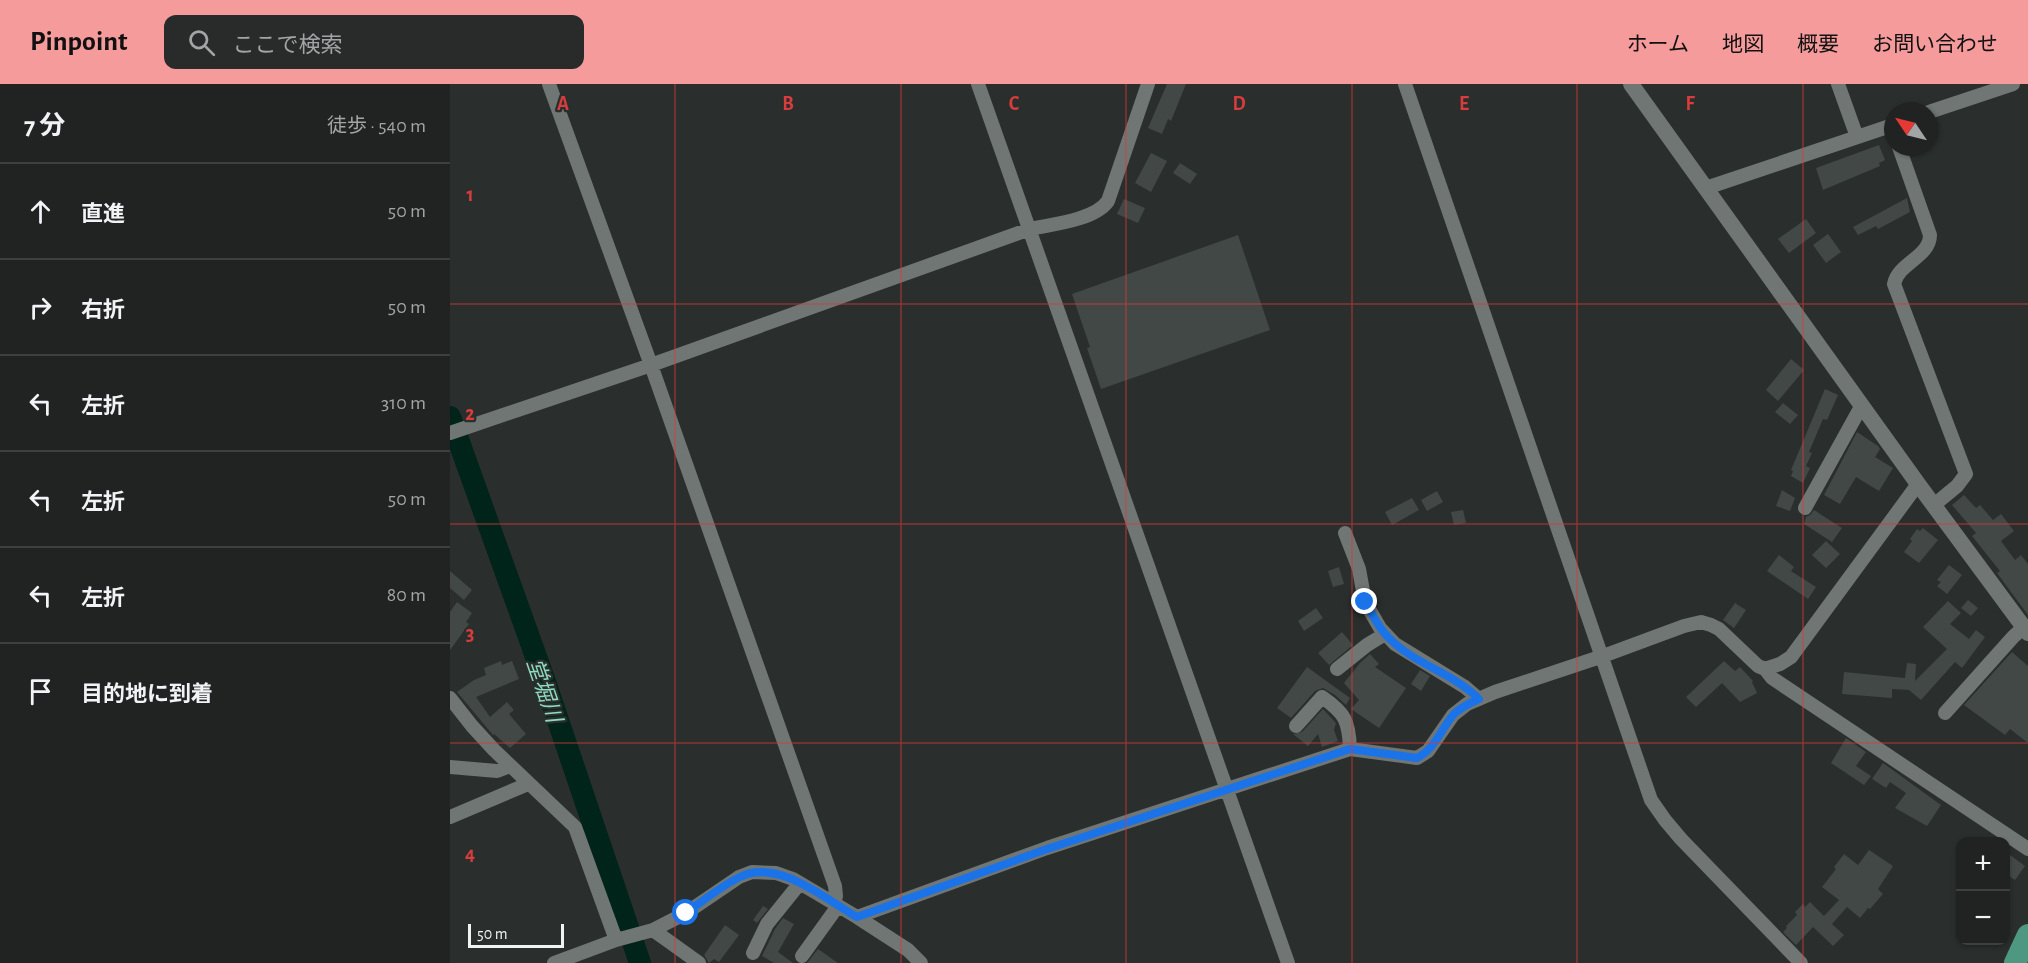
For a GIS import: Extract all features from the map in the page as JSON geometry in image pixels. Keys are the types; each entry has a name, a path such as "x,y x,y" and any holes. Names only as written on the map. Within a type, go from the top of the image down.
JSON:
{"highway":[{"path":"2015,963 2028,935"}],"street":[{"path":"549,84 835,886 836,905 802,956"},
{"path":"978,84 1288,963"},
{"path":"453,432 651,365 1030,229 1094,213 1104,208 1148,84"},
{"path":"1405,84 1647,788 1658,810 1681,839 1801,963"},
{"path":"1631,84 1918,484 2026,630 2013,636 1945,713"},
{"path":"1838,84 1857,137"},
{"path":"1938,109 2013,84"},
{"path":"1706,188 1884,129"},
{"path":"1902,156 1930,235 1930,241 1928,247 1901,270 1894,284 1966,474 1957,486 1934,505"},
{"path":"1805,508 1862,405"},
{"path":"1765,669 1791,657 1918,484"},
{"path":"1345,533 1359,569 1365,602 1385,634 1403,650 1465,687 1479,699"},
{"path":"857,917 1058,845 1350,749 1417,758 1435,743 1460,709 1479,699 1701,622 1719,630 1758,666 1765,669 1772,678 2028,849"},
{"path":"1337,669 1360,650 1385,634"},
{"path":"1296,726 1322,697 1336,707 1347,721 1350,749"},
{"path":"450,698 472,726 510,766 575,827 616,940"},
{"path":"450,767 497,771 510,766"},
{"path":"450,817 528,784"},
{"path":"554,963 616,940 653,930 686,913 739,877 752,872 776,873 800,883 908,950 921,963"},
{"path":"753,953 767,924 800,883"},
{"path":"653,930 699,963"}],"building":[{"path":"1167,84 1186,84 1171,121 1168,119 1162,134 1148,128"},
{"path":"1879,145 1885,160 1879,163 1880,166 1823,190 1816,168"},
{"path":"1151,153 1167,161 1151,192 1135,183"},
{"path":"1180,163 1197,174 1190,184 1173,173"},
{"path":"1907,198 1910,212 1878,229 1876,226 1858,235 1853,227"},
{"path":"1124,199 1145,208 1138,223 1117,214"},
{"path":"1806,219 1816,233 1789,253 1778,239"},
{"path":"1828,234 1841,252 1826,263 1813,245"},
{"path":"1238,235 1270,330 1101,389 1072,294"},
{"path":"1791,359 1804,370 1778,401 1766,390"},
{"path":"1825,389 1838,395 1827,420 1823,419 1809,452 1812,453 1806,466 1810,468 1803,483 1791,476 1793,471 1791,470"},
{"path":"1783,403 1798,415 1790,424 1775,412"},
{"path":"1857,432 1878,446 1880,449 1875,457 1893,468 1879,491 1856,477 1840,504 1824,495"},
{"path":"1782,490 1795,498 1790,511 1776,506"},
{"path":"1437,491 1443,502 1427,511 1421,500"},
{"path":"1964,495 1976,508 1980,505 1993,520 2001,514 2014,531 2001,541 2015,560 2021,555 2028,564 2028,615 1997,573 2000,571 1972,536 1976,533 1952,505"},
{"path":"1412,498 1419,510 1392,525 1385,512"},
{"path":"1463,510 1466,523 1454,525 1451,512"},
{"path":"1814,510 1842,528 1832,542 1804,524 1806,517"},
{"path":"1923,528 1938,540 1919,563 1904,552 1917,529 1920,531"},
{"path":"1826,541 1840,554 1826,568 1812,555"},
{"path":"1779,555 1794,567 1791,571 1816,587 1808,599 1767,571"},
{"path":"1949,565 1962,575 1947,594 1937,586 1941,582 1937,580"},
{"path":"1339,567 1344,584 1333,587 1328,571"},
{"path":"450,571 472,590 464,600 450,588"},
{"path":"1968,600 1978,608 1971,616 1961,608"},
{"path":"1948,601 1961,613 1950,624 1969,639 1976,630 1985,637 1962,668 1955,662 1921,700 1909,690 1892,689 1892,698 1842,694 1844,672 1905,678 1907,663 1916,664 1915,681 1947,649 1923,627"},
{"path":"457,602 472,613 466,622 469,624 450,650 450,612"},
{"path":"1735,603 1746,610 1734,628 1723,620"},
{"path":"1316,608 1323,618 1304,631 1298,621"},
{"path":"1342,632 1353,645 1329,665 1318,653"},
{"path":"2012,652 2028,666 2028,743 2010,729 2005,735 1964,705"},
{"path":"1370,654 1379,664 1375,667 1406,688 1379,728 1351,709 1359,700 1344,683"},
{"path":"501,661 502,665 512,661 519,679 476,697 490,717 507,702 514,710 509,714 526,734 510,748 493,735 457,692 486,675 484,668"},
{"path":"1724,661 1735,671 1740,667 1753,681 1757,693 1740,702 1722,683 1696,707 1686,697"},
{"path":"1307,667 1350,698 1346,705 1323,688 1315,691 1291,718 1277,708"},
{"path":"1420,670 1430,676 1421,691 1411,684"},
{"path":"1323,709 1336,723 1334,730 1338,741 1322,747 1318,734 1308,746 1293,734 1302,732"},
{"path":"1846,738 1866,752 1856,766 1871,776 1864,785 1831,763"},
{"path":"1883,763 1941,805 1927,826 1895,808 1906,793 1890,782 1886,788 1872,779"},
{"path":"1869,850 1893,866 1878,889 1883,894 1860,918 1847,907 1832,924 1844,935 1833,946 1813,927 1796,945 1783,932 1797,915 1795,912 1803,904 1805,907 1810,902 1824,916 1839,900 1822,887 1836,869 1834,867 1844,854 1858,865"},
{"path":"2010,855 2025,866 2015,880 2010,877"},
{"path":"763,906 768,909 757,923 753,920"},
{"path":"783,918 794,924 778,952 793,963 774,963 762,956"},
{"path":"725,925 739,935 719,962 714,959 709,963 704,955"},
{"path":"818,949 838,963 807,963"}],"waterway":[{"name":"堂堀川","path":"450,417 544,679 640,963"}],"route":[{"path":"686,913 739,877 752,872 764,872 776,873 793,879 857,917 1226,788 1350,749 1417,758 1422,756 1435,743 1453,716 1467,704 1479,699 1465,687 1395,644 1380,628 1365,602"}]}
